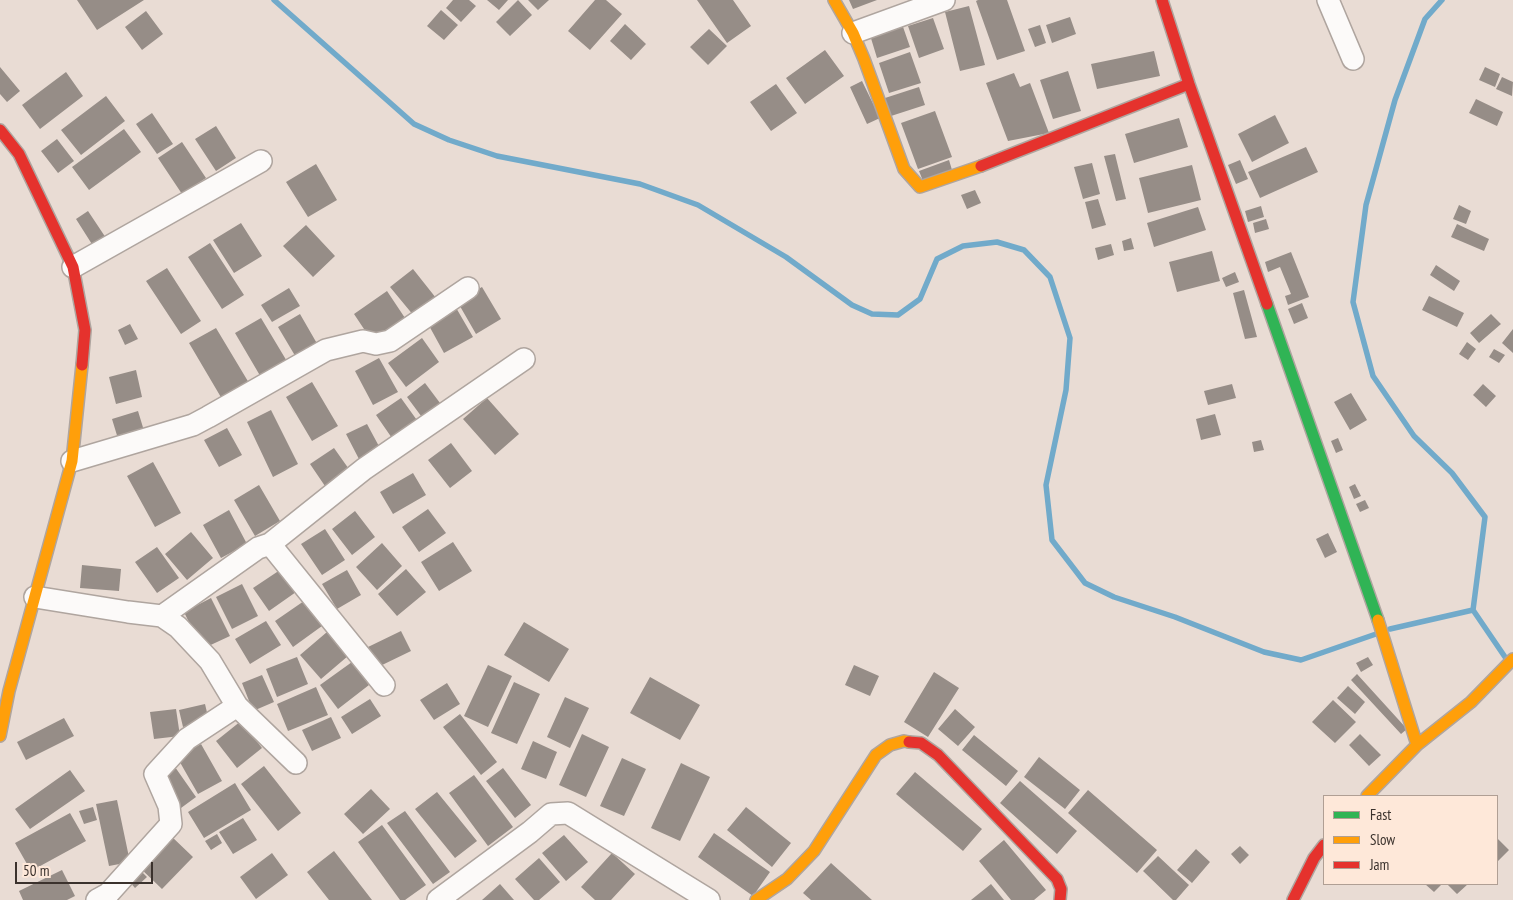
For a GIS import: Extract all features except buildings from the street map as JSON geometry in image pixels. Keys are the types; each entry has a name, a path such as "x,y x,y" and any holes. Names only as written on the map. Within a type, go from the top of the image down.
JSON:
{"street":[{"path":"834,0 853,33 904,169 920,187 965,172 1189,84"},
{"path":"853,33 944,0"},
{"path":"1162,0 1189,84 1386,642 1417,745"},
{"path":"1328,0 1353,59"},
{"path":"0,130 19,154 73,268 85,330 72,461 9,691 0,736"},
{"path":"73,268 261,161"},
{"path":"72,461 193,425 326,350 363,341 376,344 390,341 468,288"},
{"path":"162,616 258,548 270,544 364,469 524,359"},
{"path":"270,544 384,685"},
{"path":"35,597 162,616 178,627 210,661 237,706 296,763"},
{"path":"1368,795 1417,745 1471,702 1513,659"},
{"path":"97,900 108,894 171,824 169,806 155,774 188,739 237,706"},
{"path":"756,900 787,879 814,851 876,755 890,745 904,741 921,743 938,755 1057,879 1061,889 1060,900"},
{"path":"438,900 530,832 550,814 568,813 709,900"},
{"path":"1293,900 1314,858 1323,847"}],"waterway":[{"path":"274,0 414,124 449,140 497,156 640,184 698,205 786,257 852,305 872,314 898,315 920,299 937,259 963,246 997,242 1024,250 1050,277 1070,338 1066,390 1046,485 1052,540 1085,583 1114,597 1175,617 1264,652 1301,660 1376,634"},
{"path":"1442,0 1425,19 1395,100 1366,205 1353,302 1373,376 1414,436 1452,473 1485,517 1473,610 1505,657"},
{"path":"1390,629 1473,610"}],"traffic: fast":[{"path":"1267,304 1378,620"}],"traffic: slow":[{"path":"834,0 853,33 864,59 904,169 920,187 981,166"},
{"path":"0,736 9,691 72,461 82,365"},
{"path":"1378,620 1417,745"},
{"path":"1368,795 1417,745 1471,702 1513,659"},
{"path":"756,900 787,879 814,851 876,755 890,745 904,741 909,742"}],"traffic: jam":[{"path":"1162,0 1189,84 1267,304"},
{"path":"981,166 1189,84"},
{"path":"0,130 19,154 73,267 85,330 82,365"},
{"path":"909,742 921,743 938,755 1057,879 1061,889 1060,900"},
{"path":"1293,900 1314,858 1323,846"}]}
